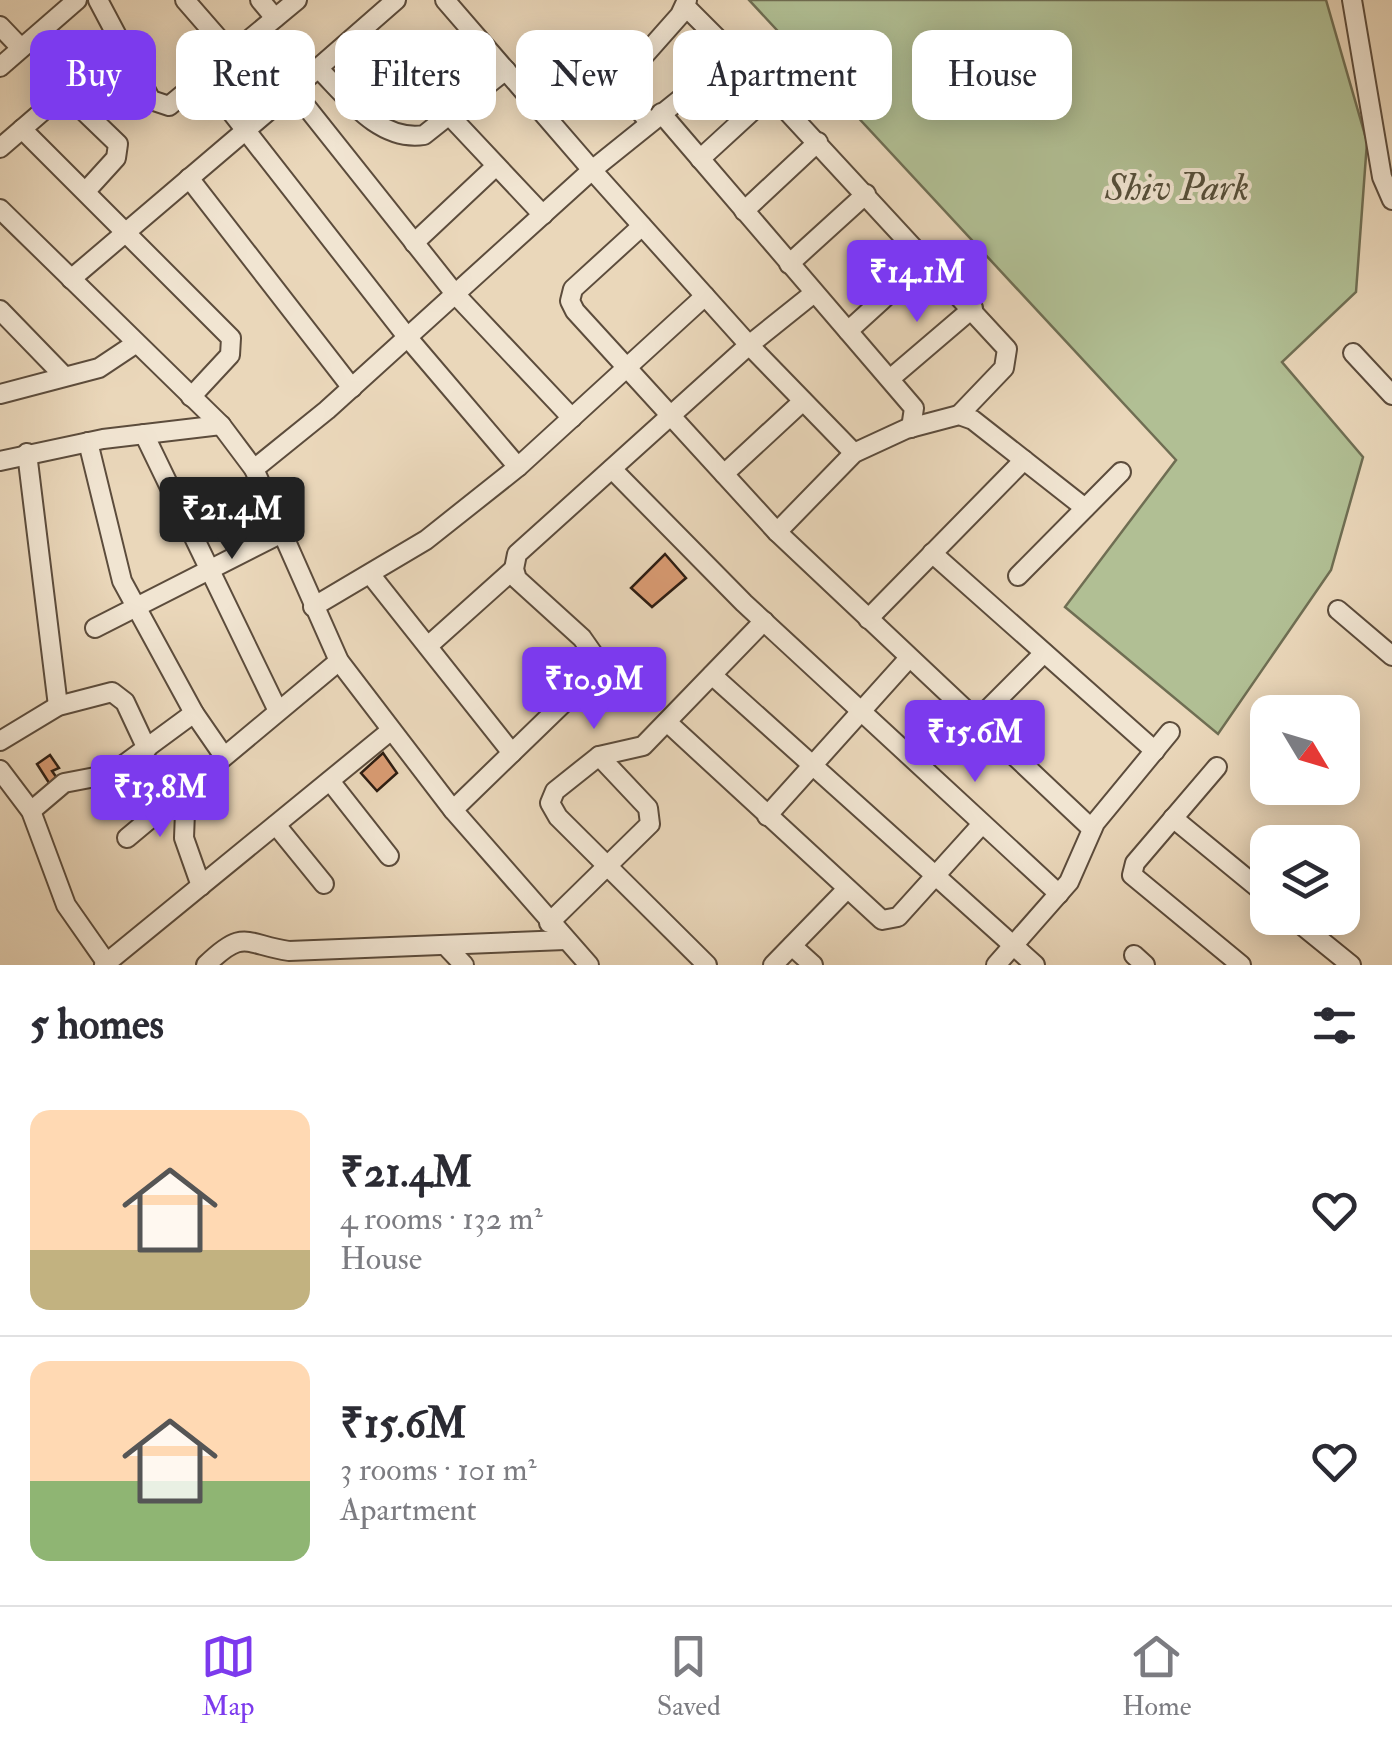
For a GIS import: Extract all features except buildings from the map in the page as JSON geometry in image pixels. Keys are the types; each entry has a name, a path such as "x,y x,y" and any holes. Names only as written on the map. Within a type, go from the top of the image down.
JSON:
{"street":[{"path":"0,67 77,0"},
{"path":"98,0 115,30"},
{"path":"185,0 211,30"},
{"path":"260,0 275,18"},
{"path":"261,30 297,0"},
{"path":"365,0 378,16"},
{"path":"315,71 396,0"},
{"path":"446,0 749,345 854,452"},
{"path":"1352,0 1382,177 1392,200"},
{"path":"711,30 686,3 618,85 700,159 891,378 914,408 911,428"},
{"path":"0,26 22,48"},
{"path":"318,68 335,85"},
{"path":"496,78 506,70"},
{"path":"254,469 352,388 592,170 673,103"},
{"path":"315,117 456,295 572,418"},
{"path":"0,148 32,120"},
{"path":"86,190 116,158 118,144 94,120"},
{"path":"237,120 408,338 518,467"},
{"path":"71,279 260,120"},
{"path":"374,120 402,135 424,135 443,120"},
{"path":"454,120 543,215"},
{"path":"700,159 743,120"},
{"path":"778,532 854,452 911,428 959,415 1008,359 1007,349 973,308 797,120"},
{"path":"22,129 231,338 230,356 192,397"},
{"path":"744,211 818,142"},
{"path":"414,243 496,166"},
{"path":"188,178 352,388"},
{"path":"789,264 866,194"},
{"path":"0,209 222,425 254,469 338,661 389,732 453,810 590,965"},
{"path":"642,226 570,294 575,311 778,532 1092,829"},
{"path":"848,330 927,259"},
{"path":"428,646 514,570 518,554 749,345 814,293"},
{"path":"314,607 426,540 518,467 706,296"},
{"path":"891,378 973,308"},
{"path":"0,310 64,376"},
{"path":"0,394 99,368 135,344"},
{"path":"1353,353 1385,374 1392,395"},
{"path":"724,474 802,401"},
{"path":"959,415 973,420 1084,508"},
{"path":"0,461 88,442 222,425"},
{"path":"144,434 278,712"},
{"path":"88,442 112,550 135,607 194,713 223,755"},
{"path":"27,454 58,706"},
{"path":"868,619 1024,460"},
{"path":"612,470 764,621 1059,894"},
{"path":"1018,576 1121,472"},
{"path":"95,628 282,533"},
{"path":"932,553 1154,751"},
{"path":"453,810 580,687 596,658 593,650 526,588 514,570"},
{"path":"370,574 512,753"},
{"path":"1338,610 1392,656"},
{"path":"707,965 558,817 550,803 555,791 599,756 643,746 764,621"},
{"path":"976,721 1044,654"},
{"path":"767,816 909,658"},
{"path":"127,838 338,661"},
{"path":"712,675 1034,965"},
{"path":"0,741 58,706 105,692 117,693 148,749"},
{"path":"31,812 64,783 112,774 194,713"},
{"path":"667,722 874,917 891,920 982,824"},
{"path":"0,770 31,812 66,904 106,964 389,732"},
{"path":"996,965 1080,866 1092,829 1170,732"},
{"path":"549,923 650,824 652,816 599,756"},
{"path":"1217,767 1135,863 1132,875 1241,965"},
{"path":"330,781 388,856"},
{"path":"186,786 184,838 201,886"},
{"path":"1173,818 1250,881"},
{"path":"276,824 324,884"},
{"path":"773,965 846,890"},
{"path":"1314,935 1350,965"},
{"path":"206,965 234,940 247,939 289,951 350,957 444,945 565,940"},
{"path":"444,945 464,965"},
{"path":"792,946 813,965"}],"green space":[{"name":"Shiv Park","path":"749,0 1326,0 1367,142 1356,292 1282,362 1363,457 1331,570 1218,734 1065,607 1176,460 860,120 892,120 892,30 777,30"}]}
